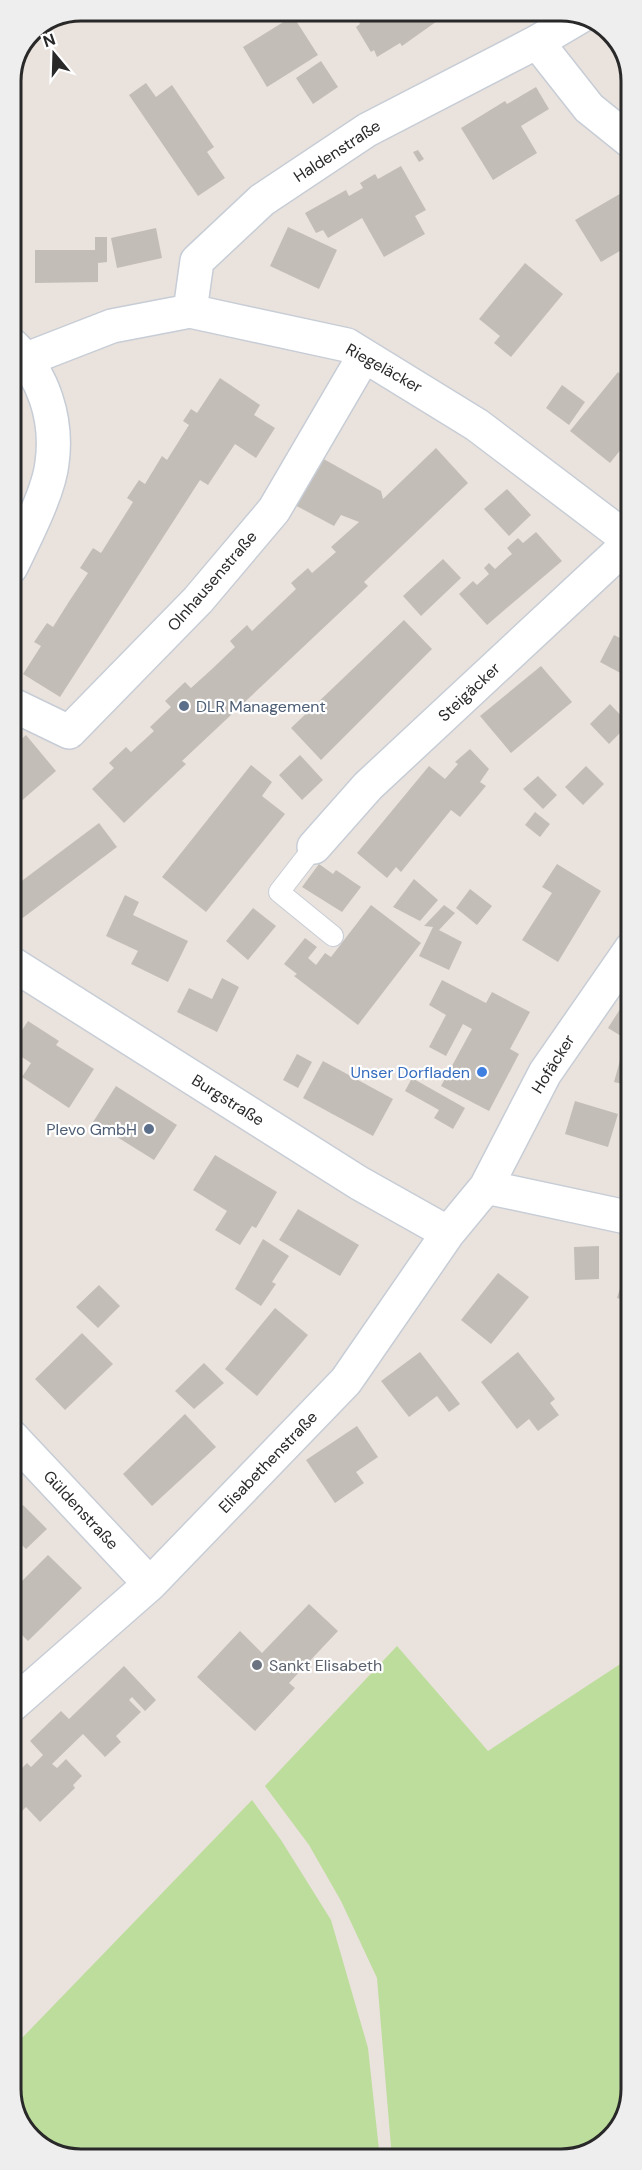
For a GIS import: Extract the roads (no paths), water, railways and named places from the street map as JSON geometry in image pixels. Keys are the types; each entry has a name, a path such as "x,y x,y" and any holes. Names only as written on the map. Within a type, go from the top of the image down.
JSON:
{"street":[{"name":"Haldenstraße","path":"190,311 197,261 262,200 367,130 537,42 571,22"},
{"path":"537,42 589,108 621,134"},
{"name":"Riegeläcker","path":"21,350 112,326 190,311 347,345 421,388 477,425 621,535"},
{"path":"21,354 44,389 52,422 52,464 30,529 21,547"},
{"name":"Olnhausenstraße","path":"21,709 69,732 198,600 274,510 364,356"},
{"name":"Steigäcker","path":"314,847 368,786 621,550"},
{"name":"Hofäcker","path":"486,1187 545,1073 621,963"},
{"name":"Burgstraße","path":"21,969 359,1183 448,1233"},
{"path":"486,1187 621,1216"},
{"name":"Elisabethenstraße","path":"21,1697 150,1584 346,1382 448,1233 486,1187"},
{"name":"Güldenstraße","path":"21,1447 150,1584"}],"lane":[{"path":"314,847 279,892 333,936"}],"place":[{"name":"DLR Management","path":"184,706"},
{"name":"Unser Dorfladen","path":"482,1072"},
{"name":"Plevo GmbH","path":"149,1129"},
{"name":"Sankt Elisabeth","path":"257,1665"}]}
